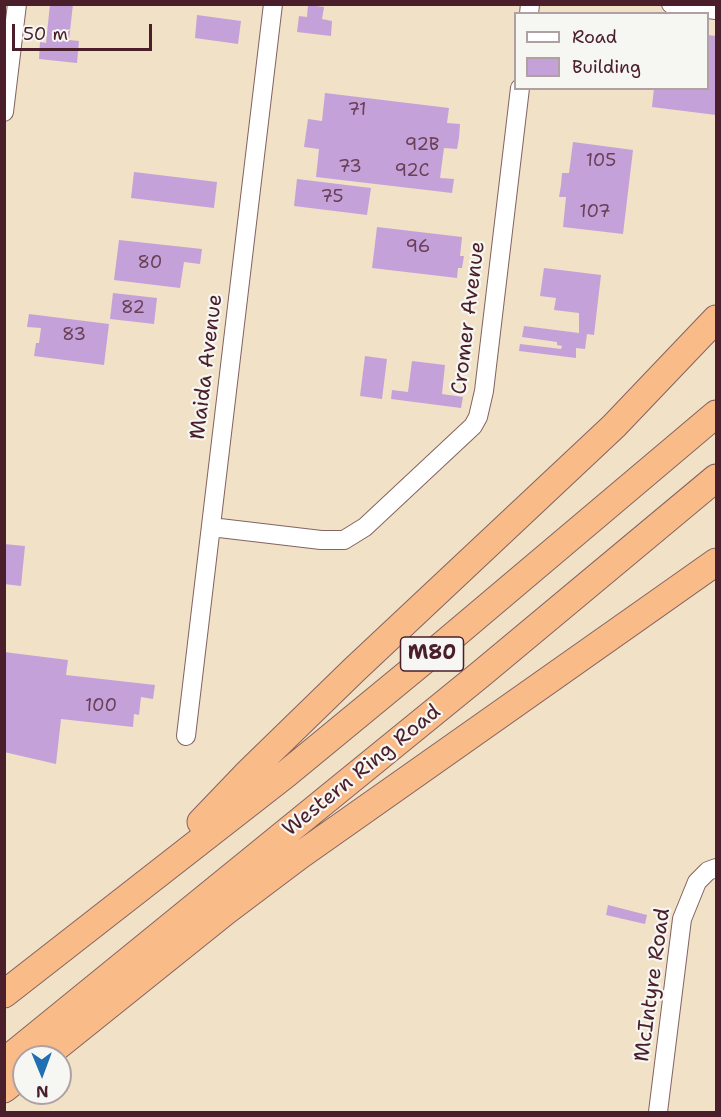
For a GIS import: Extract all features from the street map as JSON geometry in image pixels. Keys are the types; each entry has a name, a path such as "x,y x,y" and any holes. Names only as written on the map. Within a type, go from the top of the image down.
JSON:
{"highway":[{"path":"140,886 246,775 354,670 614,426 717,319"},
{"name":"M80","path":"4,994 295,766 717,414"},
{"name":"Western Ring Road","path":"4,1062 465,688 717,478"},
{"path":"59,1045 226,910 373,803 492,722 717,562"}],"street":[{"path":"4,112 17,4"},
{"name":"Maida Avenue","path":"186,736 273,4"},
{"path":"671,4 717,10"},
{"name":"Cromer Avenue","path":"211,526 321,540 344,540 365,527 473,426 478,417 484,391 520,90"},
{"name":"McIntyre Road","path":"658,1113 682,919 694,888 712,869"}],"building":[{"path":"50,4 73,4 69,40 79,41 77,63 39,59 40,42 46,43"},
{"path":"308,5 324,7 322,19 332,21 331,36 297,32 299,16 307,17"},
{"path":"197,15 241,21 238,44 195,38"},
{"path":"709,35 716,36 716,115 652,107 654,90 709,90"},
{"path":"325,93 449,108 447,123 460,124 459,138 457,149 444,148 440,178 454,179 452,193 316,177 319,149 304,147 308,119 322,121"},
{"path":"573,142 633,150 623,234 563,227 566,197 559,197 562,173 569,173"},
{"path":"134,172 217,182 214,208 131,198"},
{"path":"297,179 371,188 367,215 294,206"},
{"path":"377,227 462,237 460,256 464,256 462,268 458,268 457,278 372,268"},
{"path":"119,240 202,249 200,264 184,262 180,288 114,280"},
{"path":"544,268 601,275 594,335 587,334 585,349 576,348 576,358 519,351 520,344 561,349 562,346 557,345 557,342 522,337 524,326 579,333 579,313 554,310 556,298 540,296"},
{"path":"113,293 157,298 154,324 110,319"},
{"path":"29,314 109,324 104,365 34,356 41,328 27,327"},
{"path":"365,356 387,359 382,399 360,396"},
{"path":"412,361 445,365 442,394 463,397 461,408 391,399 392,390 408,392"},
{"path":"4,544 25,546 21,586 4,584"},
{"path":"4,652 68,660 66,675 155,685 153,699 141,697 139,715 134,714 133,727 61,719 56,764 4,752"},
{"path":"608,905 647,915 645,924 606,915"}]}
